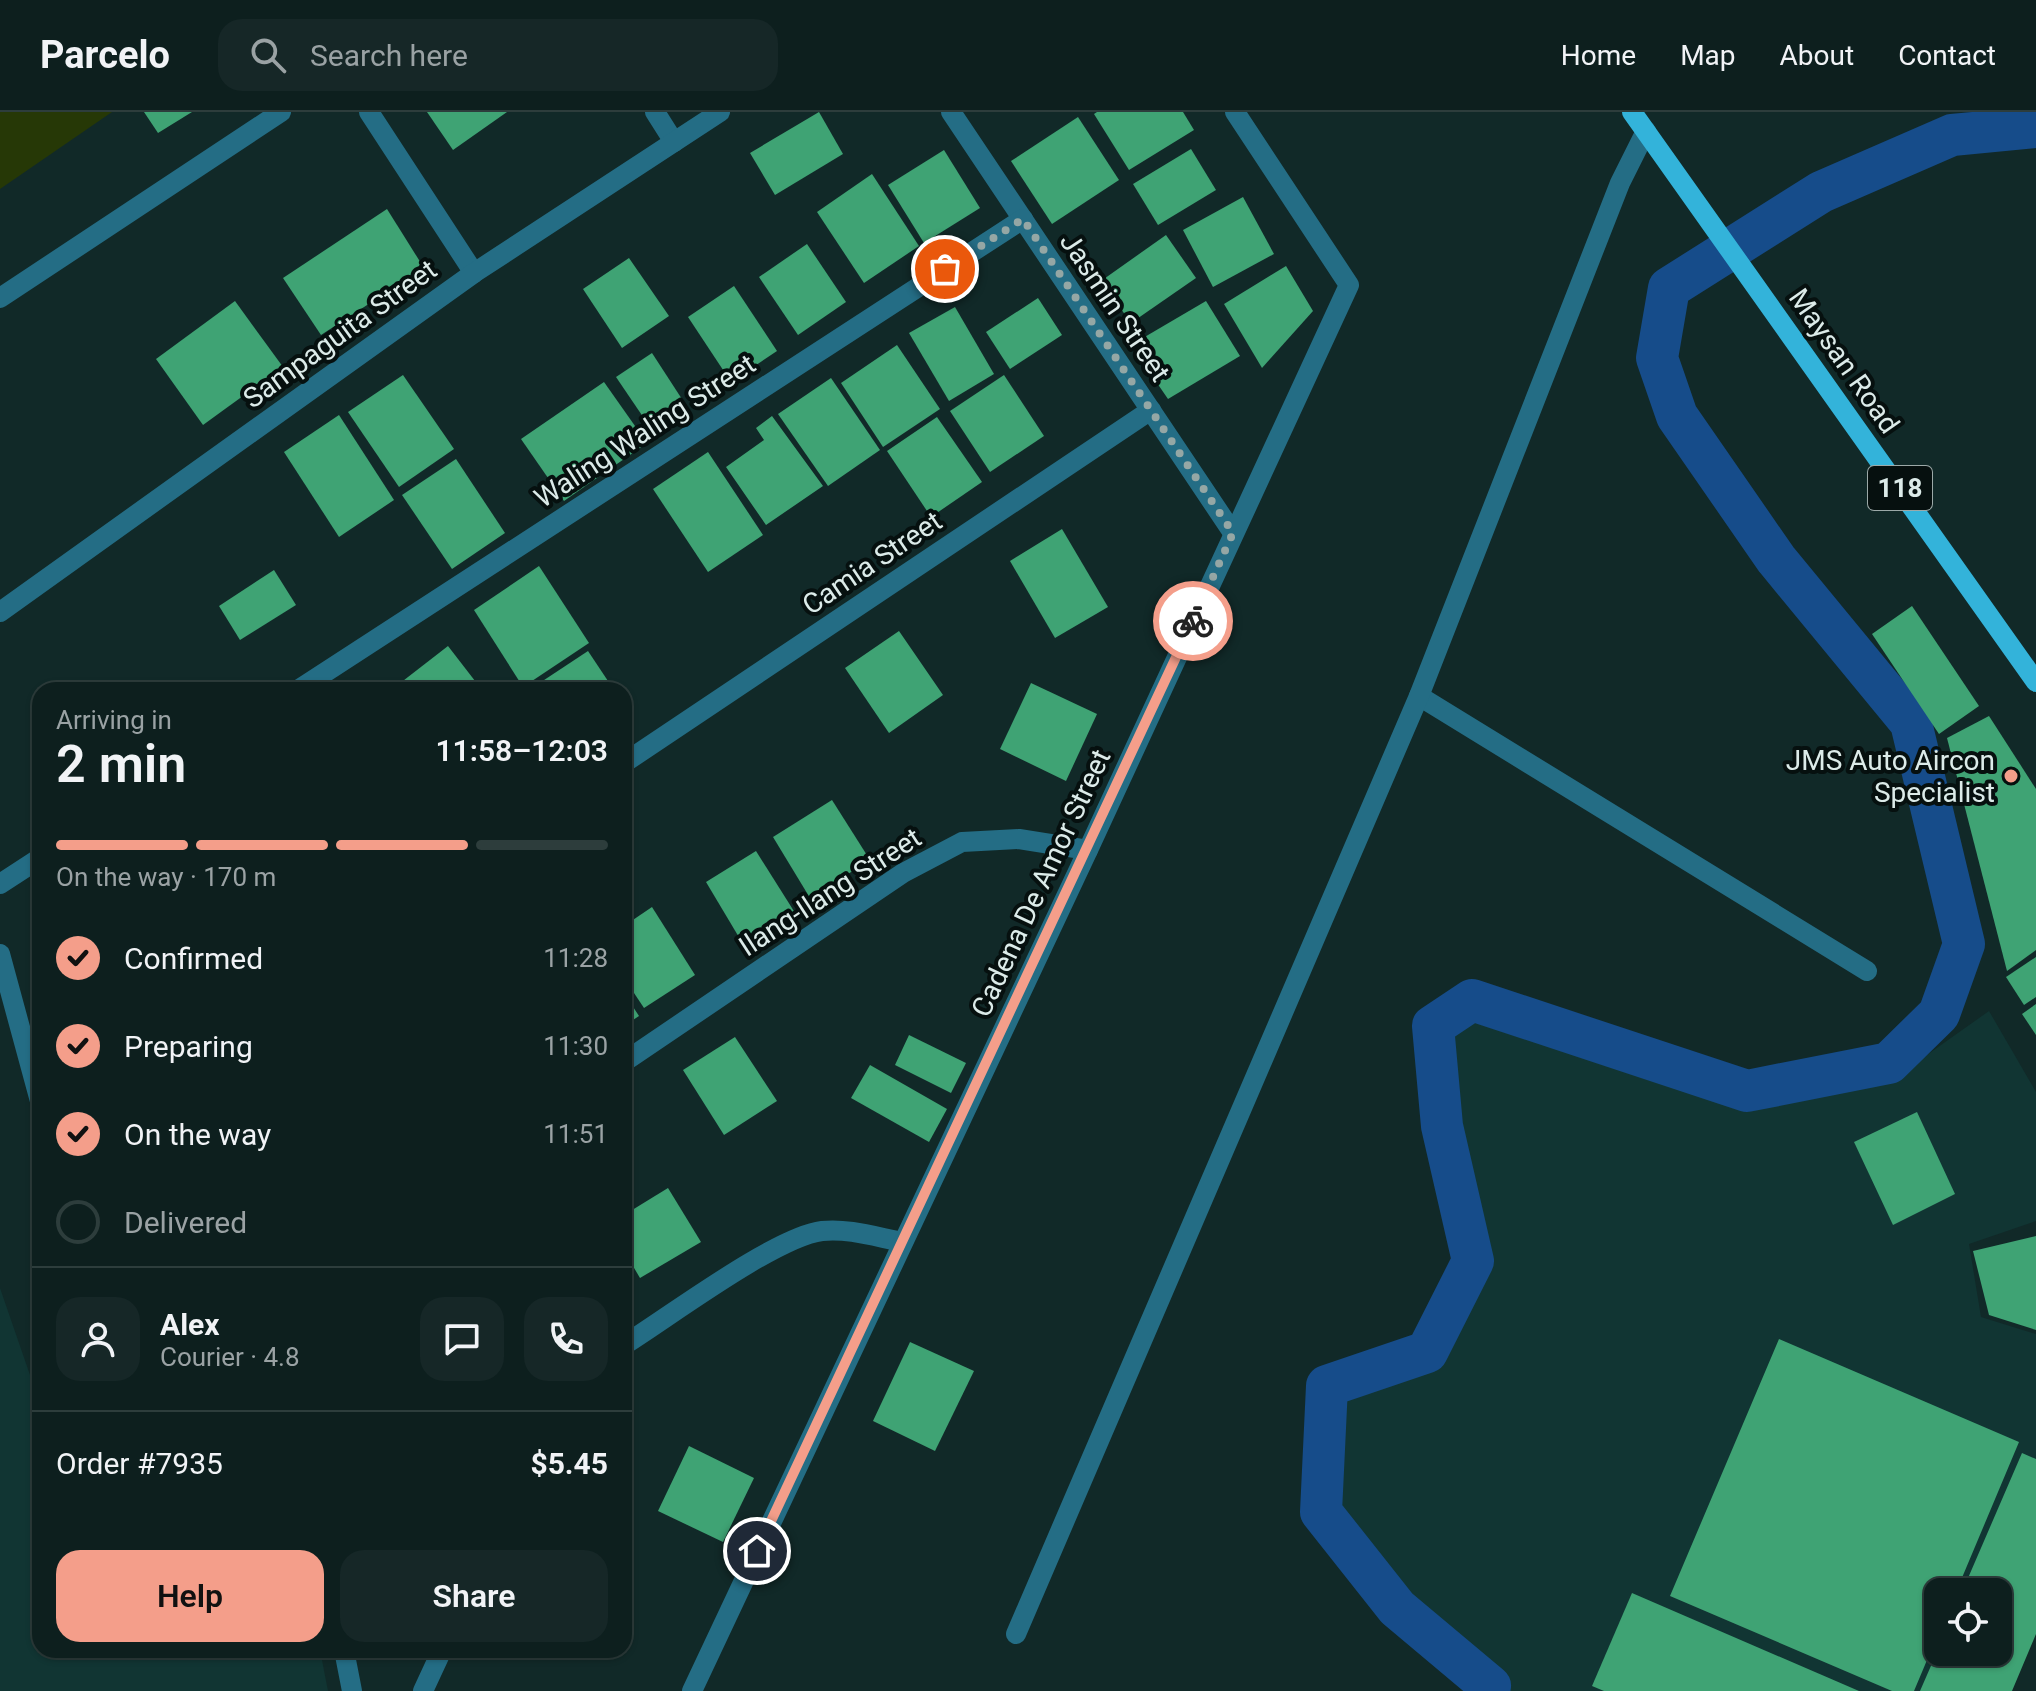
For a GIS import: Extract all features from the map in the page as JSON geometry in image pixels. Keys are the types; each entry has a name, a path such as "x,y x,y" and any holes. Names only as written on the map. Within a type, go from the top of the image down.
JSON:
{"main road":[{"name":"Maysan Road","path":"1638,118 2036,682"}],"street":[{"path":"0,298 281,112"},
{"path":"369,112 474,273"},
{"path":"655,112 674,142"},
{"name":"Sampaguita Street","path":"0,612 474,273 720,112"},
{"name":"Jasmin Street","path":"951,112 1233,533"},
{"name":"Cadena De Amor Street","path":"692,1691 1088,850 1349,285 1235,112"},
{"path":"1016,1634 1419,696 1620,183 1638,118"},
{"name":"Waling Waling Street","path":"310,682 1023,219"},
{"name":"Camia Street","path":"632,758 1151,410"},
{"path":"1419,696 1867,971"},
{"name":"Ilang-Ilang Street","path":"632,1057 903,873 962,842 1019,839 1088,850"},
{"path":"0,884 32,863"},
{"path":"0,954 32,1072"},
{"path":"632,1340 786,1242 820,1231 843,1230 902,1242"},
{"path":"346,1658 352,1691"},
{"path":"423,1691 438,1658"}],"shaded area":[{"path":"1474,1008 1736,1109 1910,1067 1989,1011 2036,1092 2036,1221 1969,1244 1981,1317 2036,1334 2036,1622 2007,1691 1500,1691 1502,1682 1405,1599 1332,1509 1336,1395 1435,1360 1480,1259 1450,1130 1441,1032"},
{"path":"0,1288 32,1381 32,1658 322,1658 328,1691 0,1691"}],"green space":[{"path":"0,112 112,112 0,189"}],"building":[{"path":"144,112 192,112 158,133"},
{"path":"427,112 507,112 453,150"},
{"path":"819,112 843,154 775,195 750,153"},
{"path":"1183,112 1194,130 1129,170 1094,114"},
{"path":"1078,117 1119,180 1052,224 1011,161"},
{"path":"1191,149 1216,190 1158,225 1133,184"},
{"path":"944,150 980,208 924,243 888,185"},
{"path":"872,174 919,246 864,283 817,212"},
{"path":"1243,197 1274,254 1213,287 1183,230"},
{"path":"387,209 424,268 321,335 283,278"},
{"path":"1166,235 1196,278 1131,323 1101,281"},
{"path":"807,244 846,302 798,335 759,277"},
{"path":"629,258 669,316 622,348 583,289"},
{"path":"1286,266 1313,311 1262,368 1224,304"},
{"path":"734,286 777,351 731,382 688,317"},
{"path":"1038,298 1062,335 1010,369 986,332"},
{"path":"235,301 283,367 203,425 156,359"},
{"path":"1206,301 1240,356 1168,399 1131,345"},
{"path":"955,307 994,374 949,401 909,333"},
{"path":"897,345 940,409 883,447 841,383"},
{"path":"652,353 691,413 656,436 616,377"},
{"path":"403,375 454,449 399,487 348,412"},
{"path":"1004,375 1044,436 990,472 950,411"},
{"path":"831,378 880,450 828,486 778,414"},
{"path":"604,382 647,443 564,501 521,439"},
{"path":"339,415 394,500 339,537 284,452"},
{"path":"772,416 823,486 766,525 726,467 764,440 756,428"},
{"path":"937,417 982,482 931,517 887,451"},
{"path":"708,452 763,535 708,572 653,489"},
{"path":"456,459 505,533 452,569 402,495"},
{"path":"1062,529 1108,607 1055,638 1010,561"},
{"path":"539,566 589,643 530,682 520,682 474,610"},
{"path":"274,570 296,605 240,640 219,606"},
{"path":"1912,606 1979,706 1939,734 1872,634"},
{"path":"899,631 943,695 889,733 845,668"},
{"path":"448,646 476,682 402,682"},
{"path":"588,651 609,682 541,682"},
{"path":"1031,683 1097,714 1066,781 1000,749"},
{"path":"1989,716 2036,789 2036,950 2007,971 1947,738"},
{"path":"832,800 870,860 810,898 773,837"},
{"path":"756,851 797,916 746,949 706,882"},
{"path":"652,907 695,975 644,1008 632,990 632,921"},
{"path":"2036,957 2036,997 2024,1005 2006,977"},
{"path":"2036,1004 2036,1035 2022,1014"},
{"path":"632,1005 639,1016 632,1021"},
{"path":"909,1035 966,1063 951,1093 895,1065"},
{"path":"735,1037 777,1101 724,1135 683,1070"},
{"path":"870,1065 947,1109 929,1142 851,1098"},
{"path":"1917,1112 1955,1194 1893,1225 1854,1142"},
{"path":"668,1188 701,1242 640,1278 632,1264 632,1210"},
{"path":"2036,1236 2036,1330 1989,1315 1973,1251"},
{"path":"1779,1339 2019,1442 1962,1578 1924,1578 1925,1666 1914,1691 1892,1691 1670,1596"},
{"path":"910,1342 974,1371 935,1451 873,1421"},
{"path":"689,1446 754,1478 723,1542 658,1511"},
{"path":"2022,1453 2036,1459 2036,1634 2012,1691 1920,1691 1931,1666 2012,1666 2012,1578 1968,1578"},
{"path":"1632,1593 1859,1691 1604,1691 1592,1686"}],"waterway":[{"path":"1489,1691 1490,1686 1397,1608 1321,1512 1327,1386 1427,1352 1473,1261 1442,1126 1433,1026 1472,1000 1747,1091 1889,1063 1939,1014 1964,944 1911,723 1776,559 1677,416 1657,358 1669,288 1821,192 1952,135 2036,127"}],"way so far":[{"path":"945,269 1023,219 1233,533 1193,621"}],"place":[{"name":"JMS Auto Aircon Specialist","path":"2011,776"}],"route":[{"path":"757,1551 1193,621"}]}
